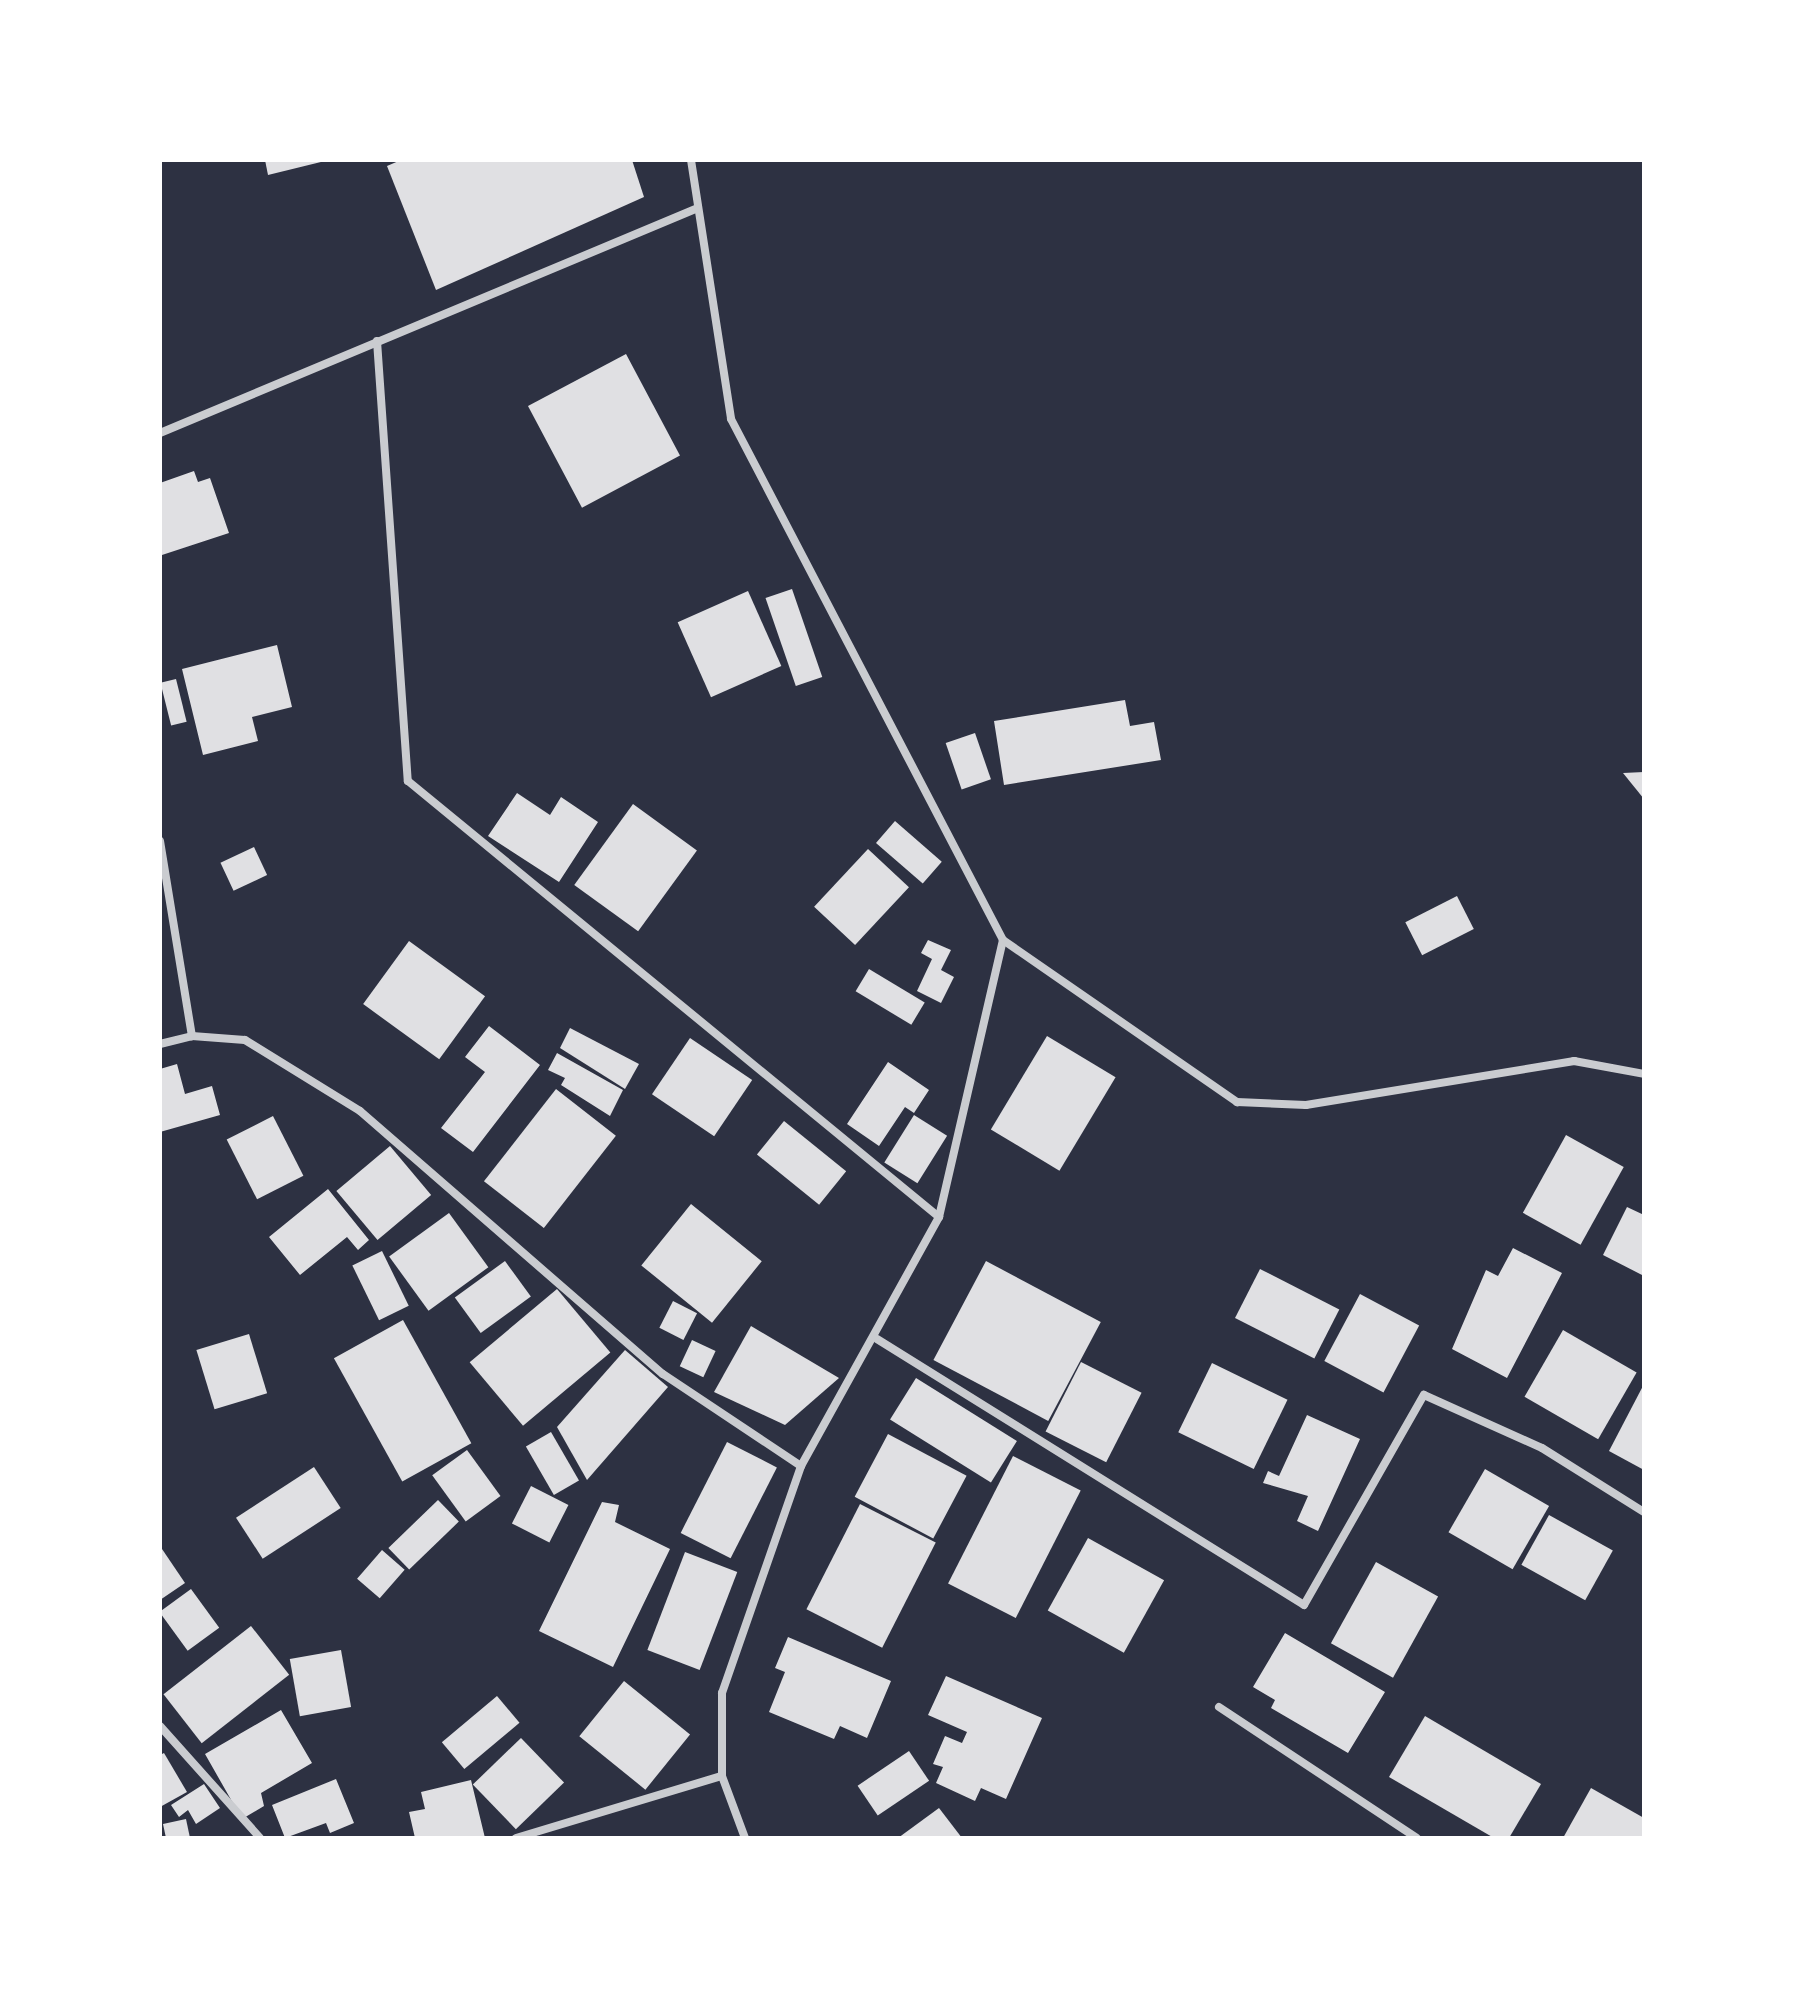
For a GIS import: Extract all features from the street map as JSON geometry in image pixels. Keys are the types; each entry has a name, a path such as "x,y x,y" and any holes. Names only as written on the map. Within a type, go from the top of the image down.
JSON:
{"street":[{"path":"691,160 731,419 1003,940 1237,1102 1306,1105 1574,1061 1644,1074"},
{"path":"160,433 698,208"},
{"path":"377,341 408,781 939,1217"},
{"path":"160,841 192,1036"},
{"path":"745,1838 722,1776 722,1693 801,1466 877,1339 939,1217 1003,940"},
{"path":"160,1044 192,1036 245,1040 360,1111 663,1374 801,1466"},
{"path":"877,1339 1304,1605 1424,1395 1542,1448 1644,1512"},
{"path":"1219,1707 1417,1838"},
{"path":"160,1726 260,1838"},
{"path":"516,1838 722,1776"}],"building":[{"path":"265,160 325,160 325,161 268,175"},
{"path":"401,160 632,160 644,197 436,290 387,166"},
{"path":"626,354 680,456 582,508 528,406"},
{"path":"194,471 198,482 210,478 229,533 162,555 160,483"},
{"path":"792,589 822,677 796,686 766,598"},
{"path":"748,591 781,666 711,697 678,622"},
{"path":"277,645 292,707 252,717 258,741 203,755 182,669"},
{"path":"176,679 187,722 171,726 160,683"},
{"path":"1125,700 1130,726 1154,722 1161,760 1004,785 994,721"},
{"path":"975,733 991,779 962,789 946,743"},
{"path":"1644,772 1644,799 1623,773"},
{"path":"517,793 550,815 561,797 598,822 559,882 488,836"},
{"path":"633,804 697,850 638,931 574,885"},
{"path":"895,821 942,862 923,884 876,843"},
{"path":"254,847 267,875 234,891 220,863"},
{"path":"868,849 909,887 855,945 814,907"},
{"path":"1457,896 1474,929 1422,955 1405,922"},
{"path":"928,940 951,950 941,970 954,977 941,1003 917,991 932,959 921,953"},
{"path":"409,941 485,996 439,1059 363,1004"},
{"path":"869,969 925,1002 911,1025 856,991"},
{"path":"489,1026 540,1065 473,1152 441,1128 485,1072 465,1057"},
{"path":"570,1028 639,1064 625,1089 560,1048"},
{"path":"1047,1036 1116,1077 1059,1171 991,1129"},
{"path":"690,1038 752,1080 714,1136 652,1094"},
{"path":"557,1053 623,1090 610,1116 561,1085 565,1078 548,1070"},
{"path":"888,1062 929,1090 914,1113 905,1107 879,1146 847,1124"},
{"path":"177,1064 185,1094 212,1086 220,1115 160,1132 160,1069"},
{"path":"556,1089 616,1136 544,1228 484,1181"},
{"path":"914,1115 947,1136 917,1183 884,1162"},
{"path":"273,1116 303,1176 257,1199 227,1140"},
{"path":"784,1121 846,1171 819,1205 757,1154"},
{"path":"1566,1135 1624,1167 1581,1245 1523,1213"},
{"path":"390,1146 431,1195 378,1240 336,1191"},
{"path":"328,1189 369,1240 358,1250 347,1237 300,1275 269,1237"},
{"path":"691,1204 762,1261 712,1323 641,1265"},
{"path":"1627,1207 1644,1215 1644,1276 1603,1255"},
{"path":"449,1213 488,1267 429,1311 389,1256"},
{"path":"1513,1248 1562,1273 1507,1378 1452,1349 1486,1270 1498,1276"},
{"path":"382,1251 409,1306 379,1320 352,1265"},
{"path":"505,1261 531,1297 481,1333 455,1297"},
{"path":"986,1261 1101,1322 1048,1421 933,1360"},
{"path":"1260,1269 1339,1309 1314,1358 1235,1318"},
{"path":"557,1289 610,1353 523,1426 470,1362"},
{"path":"1360,1294 1419,1325 1383,1393 1324,1361"},
{"path":"673,1301 697,1313 683,1340 659,1328"},
{"path":"403,1320 471,1443 402,1482 334,1358"},
{"path":"751,1326 839,1378 785,1425 714,1392"},
{"path":"1563,1330 1637,1372 1598,1439 1524,1397"},
{"path":"249,1334 267,1393 215,1409 196,1350"},
{"path":"692,1340 716,1351 703,1377 680,1366"},
{"path":"625,1350 668,1387 587,1480 557,1427"},
{"path":"1081,1362 1142,1393 1106,1462 1046,1431"},
{"path":"1212,1363 1287,1400 1254,1469 1178,1432"},
{"path":"916,1378 1017,1441 991,1483 890,1420"},
{"path":"1644,1384 1644,1470 1609,1451"},
{"path":"1307,1415 1360,1439 1318,1531 1297,1521 1308,1496 1263,1483 1268,1471 1279,1476"},
{"path":"551,1432 579,1480 554,1495 526,1446"},
{"path":"888,1434 967,1476 933,1538 855,1497"},
{"path":"727,1442 777,1467 731,1558 681,1533"},
{"path":"467,1450 501,1496 466,1521 432,1475"},
{"path":"1013,1456 1081,1491 1016,1618 948,1583"},
{"path":"314,1467 341,1508 263,1559 236,1518"},
{"path":"1485,1469 1549,1506 1513,1569 1448,1532"},
{"path":"531,1486 568,1505 549,1542 512,1523"},
{"path":"438,1500 459,1522 409,1570 388,1548"},
{"path":"602,1502 619,1505 615,1522 670,1549 613,1667 539,1631"},
{"path":"860,1504 936,1543 882,1648 806,1609"},
{"path":"1549,1515 1613,1550 1585,1600 1521,1565"},
{"path":"1088,1538 1164,1580 1124,1653 1048,1611"},
{"path":"160,1546 185,1583 160,1600"},
{"path":"382,1550 405,1570 380,1598 357,1579"},
{"path":"685,1552 737,1572 700,1670 647,1650"},
{"path":"1376,1562 1438,1596 1393,1678 1331,1643"},
{"path":"191,1589 219,1628 188,1651 160,1612"},
{"path":"251,1626 289,1675 202,1743 164,1694"},
{"path":"1285,1633 1385,1692 1348,1753 1271,1708 1275,1700 1253,1687"},
{"path":"788,1637 891,1681 867,1738 840,1726 834,1739 769,1712 785,1672 775,1668"},
{"path":"341,1650 351,1707 300,1716 290,1659"},
{"path":"946,1676 1042,1718 1006,1799 981,1788 975,1801 936,1783 943,1767 933,1764 945,1736 962,1743 967,1732 928,1715"},
{"path":"624,1681 690,1734 645,1790 579,1736"},
{"path":"497,1696 519,1723 464,1769 442,1742"},
{"path":"281,1710 312,1763 261,1793 264,1806 242,1819 205,1754"},
{"path":"1425,1716 1541,1784 1509,1838 1494,1838 1389,1777"},
{"path":"521,1738 564,1783 516,1829 473,1785"},
{"path":"909,1751 929,1781 878,1816 858,1786"},
{"path":"164,1753 187,1792 160,1807 160,1755"},
{"path":"336,1779 354,1823 330,1833 326,1823 285,1838 272,1805"},
{"path":"471,1780 485,1838 415,1838 409,1812 425,1809 421,1792"},
{"path":"204,1784 220,1808 196,1824 188,1810 179,1817 171,1805"},
{"path":"1591,1788 1644,1818 1644,1838 1563,1838"},
{"path":"939,1808 962,1838 898,1838"},
{"path":"186,1819 190,1838 166,1838 163,1824"}]}
